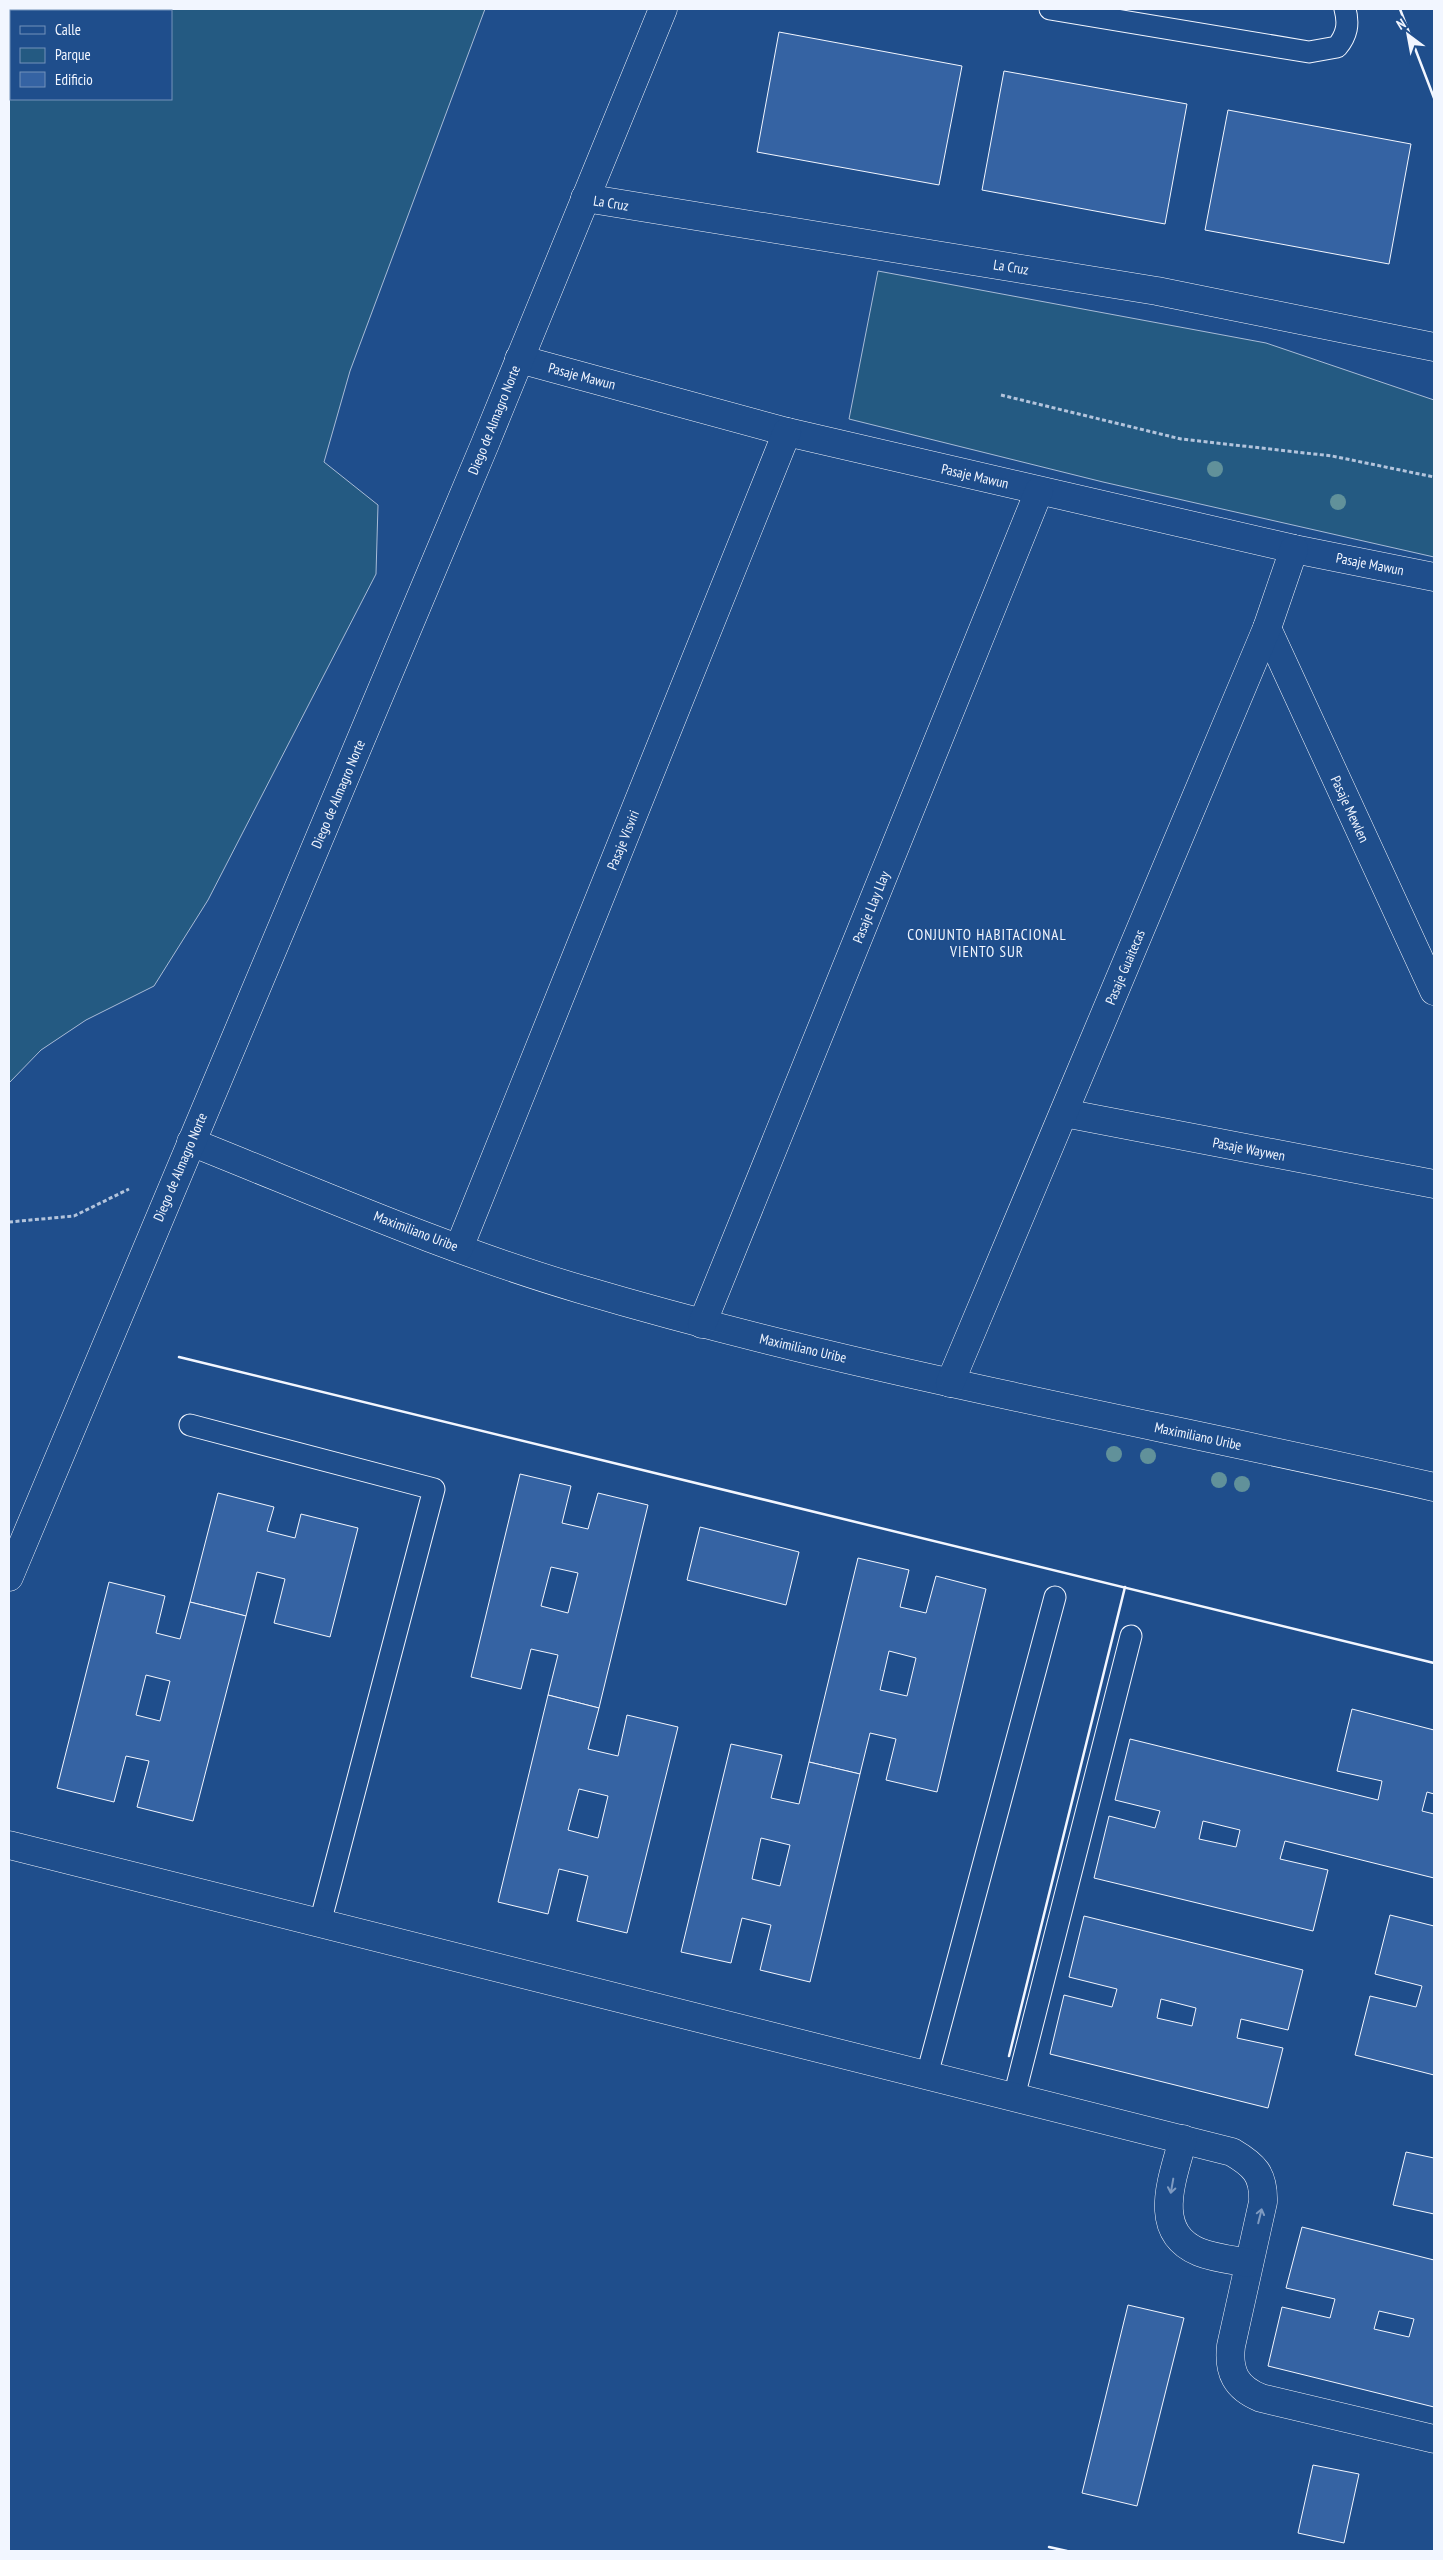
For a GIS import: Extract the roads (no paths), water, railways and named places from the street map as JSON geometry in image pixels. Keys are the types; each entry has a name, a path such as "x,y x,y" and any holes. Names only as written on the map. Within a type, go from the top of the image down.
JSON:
{"street":[{"name":"Diego de Almagro Norte","path":"9,1577 663,9"},
{"name":"La Cruz","path":"585,198 1157,291 1434,347"},
{"name":"Pasaje Mawun","path":"519,358 787,432 1294,549 1434,577"},
{"name":"Pasaje Visviri","path":"458,1248 787,432"},
{"name":"Pasaje Llay Llay","path":"702,1324 1039,490"},
{"name":"Pasaje Guaitecas","path":"950,1383 1267,628 1294,549"},
{"name":"Pasaje Mewlen","path":"1267,628 1434,991"},
{"name":"Pasaje Waywen","path":"1064,1113 1434,1184"},
{"name":"Maximiliano Uribe","path":"191,1142 458,1248 576,1288 702,1324 950,1383 1434,1487"},
{"path":"9,1845 1232,2152 1250,2162 1259,2174 1264,2189 1263,2202 1230,2361 1234,2379 1244,2390 1261,2398 1434,2439"},
{"path":"1183,2139 1171,2184 1169,2205 1168,2218 1175,2232 1184,2244 1201,2252 1249,2263"}],"lane":[{"path":"1050,9 1309,52 1337,47 1343,40 1347,23 1345,9"},
{"path":"190,1425 434,1489 320,1923"},
{"path":"927,2075 1055,1596"},
{"path":"1014,2097 1131,1636"}],"district":[{"name":"CONJUNTO HABITACIONAL VIENTO SUR","path":"987,944"}]}
